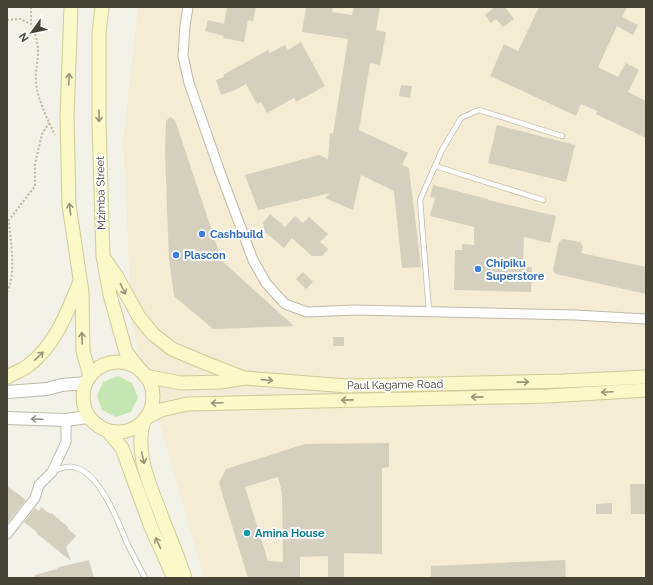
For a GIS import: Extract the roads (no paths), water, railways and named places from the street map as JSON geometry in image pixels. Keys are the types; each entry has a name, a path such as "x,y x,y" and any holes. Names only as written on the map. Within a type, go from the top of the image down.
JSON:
{"main road":[{"path":"72,7 67,117 69,205 82,292 83,351 88,379"},
{"name":"Mzimba Street","path":"102,7 99,33 99,122 103,256 110,295 126,352 143,373"},
{"path":"103,256 117,277 139,317 154,334 172,349 245,378"},
{"path":"7,377 28,366 48,346 66,316 80,280"},
{"path":"174,578 151,527 122,448 104,428 91,419 85,408 83,395 88,379 96,369 105,364 124,362 133,365 143,373 152,390 150,409 141,429 141,450 147,478 185,578"},
{"name":"Paul Kagame Road","path":"143,373 181,383 220,382 245,378 347,386 564,381 646,377"},
{"path":"104,428 120,432 127,430 161,410 187,404 548,396 646,390"}],"street":[{"path":"188,7 183,56 189,83 253,260 266,283 285,304 307,312 355,310 429,311 646,319"},
{"path":"7,392 47,389 88,379"},
{"path":"7,418 66,420 87,417 104,428"},
{"path":"7,534 35,498 39,485 52,472 66,442 66,420"}],"lane":[{"path":"429,311 420,200 442,150 461,118 480,110 562,136"},
{"path":"435,166 543,200"},
{"path":"52,472 65,467 78,468 87,473 99,486 111,507 145,578"}],"place":[{"name":"Cashbuild","path":"202,234"},
{"name":"Plascon","path":"176,255"},
{"name":"Chipiku Superstore","path":"478,269"},
{"name":"Amina House","path":"247,533"}]}
